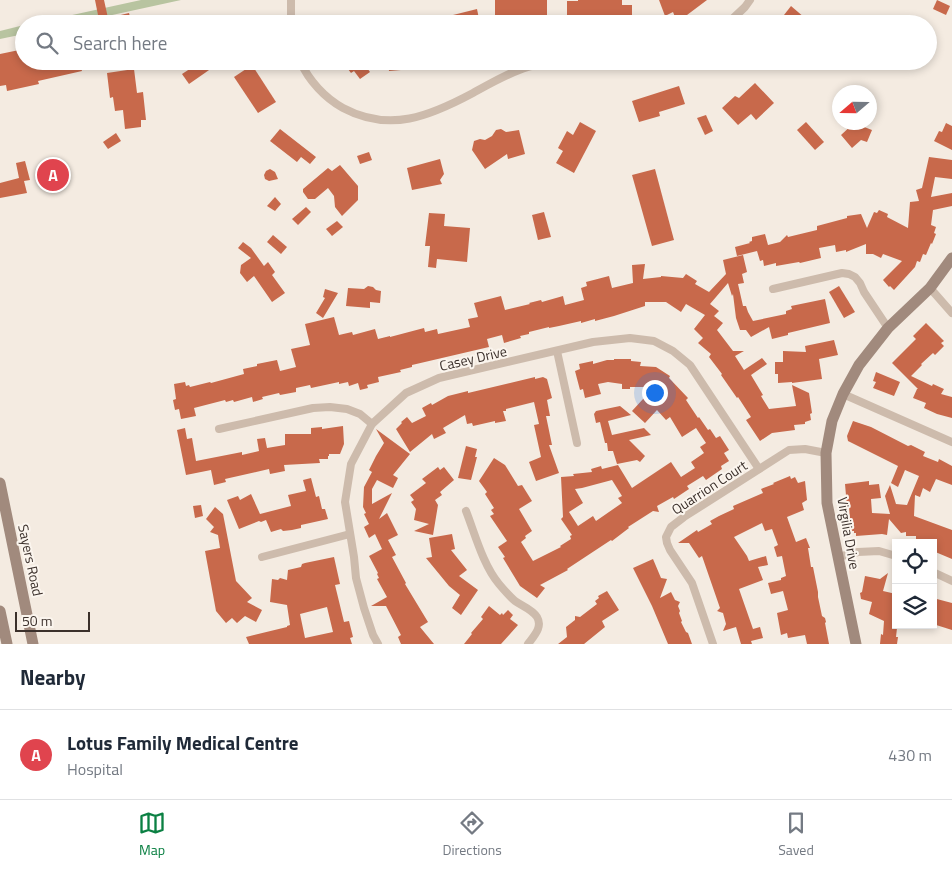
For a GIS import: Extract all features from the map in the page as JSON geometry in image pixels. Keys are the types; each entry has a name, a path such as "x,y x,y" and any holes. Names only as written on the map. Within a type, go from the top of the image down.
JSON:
{"street":[{"path":"291,0 291,15"},
{"path":"737,15 750,0"},
{"path":"304,70 316,86 336,104 368,118 390,121 410,120 435,112 519,70"},
{"name":"Virgilia Drive","path":"856,644 827,504 826,453 832,421 843,394 859,365 888,328 930,288 952,258"},
{"path":"773,289 842,273 849,274 860,283 888,328"},
{"path":"930,288 952,313"},
{"name":"Casey Drive","path":"378,644 364,608 356,578 345,502 351,464 372,424 406,393 439,378 593,342 630,338 654,341 672,350 690,365 759,469"},
{"path":"556,351 577,443"},
{"path":"843,394 952,442"},
{"path":"219,429 313,408 330,407 347,408 360,414 372,424"},
{"name":"Quarrion Court","path":"713,644 692,583 670,550 666,537 672,527 684,517 789,450 805,449 826,453"},
{"name":"Sayers Road","path":"0,483 33,644"},
{"path":"466,511 492,574 508,594 532,611 537,617 538,631 531,643"},
{"path":"262,557 350,534"},
{"path":"838,557 858,552 879,551 892,555"},
{"path":"937,574 952,581"},
{"path":"0,610 7,644"}],"green space":[{"path":"141,0 181,0 112,15 72,15"},
{"path":"15,27 15,36 0,39 0,31"}],"building":[{"path":"95,0 104,0 107,15 98,15"},
{"path":"495,0 547,0 547,15 495,15"},
{"path":"622,0 622,5 632,5 632,15 567,15 567,1"},
{"path":"659,0 707,0 687,15 674,15 673,12 665,15"},
{"path":"937,0 950,6 946,15 933,9"},
{"path":"791,6 802,15 784,15"},
{"path":"477,9 478,15 453,15"},
{"path":"15,51 15,70 82,71 38,81 39,84 7,91 6,85 0,86 0,54"},
{"path":"134,70 137,93 143,92 146,120 141,120 141,127 125,129 123,110 115,111 113,97 110,98 107,73"},
{"path":"188,70 209,70 189,84 182,74"},
{"path":"244,70 255,70 276,102 258,113 234,77"},
{"path":"349,70 369,70 370,72 360,79 354,71 351,73"},
{"path":"755,83 774,103 756,120 751,114 738,125 722,108 735,96 739,98"},
{"path":"679,86 685,104 659,112 660,116 639,122 632,101"},
{"path":"706,115 713,131 705,135 697,118"},
{"path":"580,122 596,131 574,173 556,163 563,151 558,148 567,131 573,135"},
{"path":"806,122 824,142 815,150 797,130"},
{"path":"946,123 952,126 952,150 934,141 939,131 942,132"},
{"path":"280,129 316,157 310,164 301,157 297,162 270,141"},
{"path":"501,129 506,132 519,130 525,154 508,159 507,154 485,169 472,150 474,141 485,140 492,136 496,130"},
{"path":"846,130 872,130 867,142 861,140 852,148 841,135"},
{"path":"116,133 121,141 108,149 103,142"},
{"path":"369,152 372,160 360,164 357,156"},
{"path":"929,157 952,160 952,179 935,177 931,197 952,193 952,206 933,210 931,225 936,227 934,233 936,234 932,244 926,255 923,254 920,262 917,261 915,267 894,290 883,280 902,261 883,254 881,258 873,254 866,254 866,244 846,252 846,250 836,252 835,245 819,248 821,258 776,266 776,263 764,266 763,260 760,261 757,251 737,256 735,247 750,243 752,237 765,234 768,245 780,242 787,235 788,237 817,230 817,226 847,218 847,216 861,214 867,228 874,212 877,213 879,210 888,214 887,217 908,228 910,202 919,201 916,190 922,188"},
{"path":"440,159 444,174 440,180 442,184 412,190 407,168"},
{"path":"25,161 30,180 24,181 27,193 0,198 0,183 19,178 16,163"},
{"path":"340,165 358,186 358,200 342,216 335,207 334,196 328,188 315,199 308,199 303,192 303,189 328,168 332,171"},
{"path":"270,169 275,172 278,179 269,181 265,179 266,171"},
{"path":"655,169 674,240 652,246 632,175"},
{"path":"275,197 281,204 275,211 267,206"},
{"path":"306,207 311,212 298,225 292,219"},
{"path":"544,212 551,237 538,240 532,215"},
{"path":"429,213 445,214 444,226 470,228 467,262 437,259 436,268 428,267 430,246 425,246"},
{"path":"337,221 343,227 332,236 326,229"},
{"path":"273,235 287,247 281,254 267,242"},
{"path":"243,242 251,248 264,266 268,262 275,272 272,275 285,293 272,302 254,276 247,282 240,273 241,265 251,258 238,248"},
{"path":"743,255 747,272 742,274 744,283 738,284 743,306 746,306 753,321 786,314 786,311 792,309 791,306 825,299 830,323 788,333 788,335 772,339 769,327 751,337 746,330 740,330 736,318 733,294 732,296 728,283 710,304 719,311 714,316 723,323 717,330 733,351 744,351 735,356 744,370 762,358 767,364 751,375 769,409 796,406 792,385 809,393 812,413 810,414 811,420 805,422 805,424 794,425 795,430 772,433 760,441 746,420 751,417 709,357 711,354 698,343 703,338 694,329 705,315 686,304 681,312 666,302 645,302 645,306 614,316 595,321 595,319 581,323 581,321 549,327 529,332 529,334 520,336 521,338 504,343 502,335 487,339 489,347 412,365 412,367 400,370 401,372 378,377 379,382 367,385 368,388 360,390 358,383 349,386 348,382 311,388 310,385 296,388 296,392 280,395 279,393 262,397 263,399 253,402 252,397 234,402 233,400 226,402 225,400 194,408 196,416 181,419 179,409 175,410 173,400 176,399 174,384 185,382 186,386 189,385 190,387 211,383 244,374 243,369 257,366 257,364 277,360 280,371 296,367 291,349 310,345 305,324 334,317 339,335 352,332 353,335 375,329 378,339 424,328 425,332 437,329 438,334 470,327 468,319 478,317 474,303 501,296 505,310 563,296 565,305 584,300 581,288 587,286 586,282 609,276 612,288 633,283 632,265 645,264 643,279 661,276 683,278 686,274 697,281 695,284 709,292 726,274 723,260"},
{"path":"368,286 381,291 380,303 370,302 370,308 346,306 348,288 364,289"},
{"path":"839,286 855,312 844,318 829,292"},
{"path":"325,289 338,293 323,318 316,313 325,298 323,297"},
{"path":"926,323 944,341 941,343 944,346 935,355 933,353 911,376 932,386 933,384 944,389 941,394 952,397 952,418 924,408 926,403 913,398 918,389 892,363 916,339 913,336"},
{"path":"834,340 838,355 819,359 822,379 778,383 778,374 775,374 775,362 783,362 783,351 806,352 805,346"},
{"path":"631,359 631,361 641,362 640,366 656,367 670,376 669,378 688,398 686,400 708,430 710,429 716,438 720,436 729,450 724,453 729,461 721,466 722,469 706,480 703,476 687,486 689,489 674,499 673,497 657,506 659,512 653,511 568,570 540,585 545,588 537,598 520,586 498,547 507,541 490,516 494,514 491,510 494,508 485,494 487,492 479,481 494,458 505,465 518,486 522,485 532,501 519,509 532,531 521,542 533,561 561,547 571,539 570,536 572,535 561,519 563,517 561,477 592,472 591,469 601,466 602,469 618,465 632,488 671,462 681,477 695,468 691,462 704,453 700,447 706,443 696,428 682,437 670,417 666,420 657,410 645,423 632,411 654,387 622,389 622,384 608,382 598,384 601,394 585,398 583,389 580,390 575,371 580,369 579,364 593,361 593,364","holes":["612,480 622,496 618,498 622,503 596,521 593,516 578,526 569,512 583,503 575,489"]},
{"path":"876,372 900,382 894,396 873,388 876,382 873,381"},
{"path":"535,377 535,379 543,377 547,379 552,398 547,400 550,416 546,416 552,445 549,445 559,473 536,481 529,462 541,457 534,425 539,424 534,402 503,411 506,421 495,423 495,421 473,426 472,423 467,424 465,415 443,428 446,433 434,439 432,434 410,452 396,429 407,417 412,423 426,416 422,408 448,396"},
{"path":"620,406 631,415 608,421 612,435 644,428 651,435 629,440 645,456 640,462 637,460 617,464 613,451 608,451 600,422 596,423 594,414 596,411"},
{"path":"853,421 871,427 908,446 911,445 925,452 923,456 938,462 939,459 952,466 952,485 936,479 930,492 923,488 920,497 915,495 914,516 952,530 952,559 937,553 937,539 916,539 916,536 906,536 906,532 901,533 889,519 887,535 856,536 854,531 851,531 845,484 869,481 869,485 879,484 881,498 871,499 872,513 890,514 885,496 890,485 896,504 907,505 919,476 905,470 898,487 891,483 898,466 848,441 847,436"},
{"path":"343,426 344,444 340,454 329,454 328,459 319,459 320,463 284,465 285,471 270,474 269,469 225,479 226,482 214,485 211,470 186,475 177,430 185,428 187,439 192,438 196,461 242,452 242,455 259,451 257,439 265,438 267,448 285,445 285,434 311,434 311,428 322,427 322,429"},
{"path":"376,429 410,454 393,475 398,478 393,488 377,480 372,489 372,504 392,493 379,519 387,513 398,535 388,540 396,555 392,557 405,584 428,622 420,627 434,644 401,644 398,637 401,635 386,606 371,606 387,597 377,579 379,578 378,573 369,556 382,549 375,534 369,538 364,527 369,524 363,507 364,487 372,472 369,470 384,443"},
{"path":"466,446 477,449 475,457 477,457 471,480 458,478"},
{"path":"438,467 440,470 444,467 454,480 440,492 442,495 435,500 438,505 433,535 414,531 429,524 414,520 416,509 411,502 414,500 410,495 426,483 422,479"},
{"path":"790,476 791,479 795,477 798,483 805,481 807,500 802,503 804,510 787,517 796,542 806,538 810,548 808,548 811,567 813,567 822,616 826,622 829,644 807,644 805,635 788,638 787,633 781,635 777,613 788,610 783,591 771,594 768,583 781,580 781,578 786,576 782,556 777,557 774,547 778,545 772,529 765,531 762,523 734,537 749,561 766,556 768,565 758,567 763,580 739,589 753,629 760,627 763,638 751,641 752,644 741,644 736,627 723,631 726,624 723,613 717,611 720,608 702,556 699,558 689,543 678,543 697,530 698,532 712,524 710,521 734,509 733,506 763,493 761,489"},
{"path":"311,478 316,497 319,496 322,509 325,509 328,519 301,525 301,528 292,530 283,531 281,529 271,532 266,520 239,529 227,500 238,496 240,500 251,494 260,514 291,506 288,495 306,491 303,480"},
{"path":"201,505 203,516 195,518 193,506"},
{"path":"215,507 223,514 236,581 252,598 247,602 262,610 256,622 245,616 237,623 232,618 226,623 216,611 205,551 220,548 218,535 210,532 214,527 206,519"},
{"path":"452,534 455,549 451,550 467,570 459,576 478,590 461,615 452,608 460,595 449,586 426,558 432,557 429,538"},
{"path":"334,557 340,584 335,585 344,622 349,621 353,637 350,638 352,644 249,644 246,637 290,625 287,605 270,602 272,579 278,580 280,578 287,580 288,570 301,567 302,564","holes":["327,607 333,632 305,638 300,614"]},
{"path":"653,559 661,578 667,579 660,598 671,592 675,600 680,602 678,606 681,622 692,644 668,644 633,568"},
{"path":"888,573 883,591 892,593 892,629 897,629 897,644 880,644 884,621 869,614 872,602 861,599 860,593 862,592 865,576 880,579"},
{"path":"607,591 619,610 602,621 605,627 584,644 558,644 567,637 566,627 575,620 575,616 580,617 597,604 595,601 599,598 598,596"},
{"path":"937,599 952,603 952,630 937,625"},
{"path":"489,606 500,615 502,613 503,615 508,610 513,615 510,619 518,625 501,644 464,644 483,619 481,617"}],"place":[{"name":"Lotus Family Medical Centre","path":"53,175"}]}
